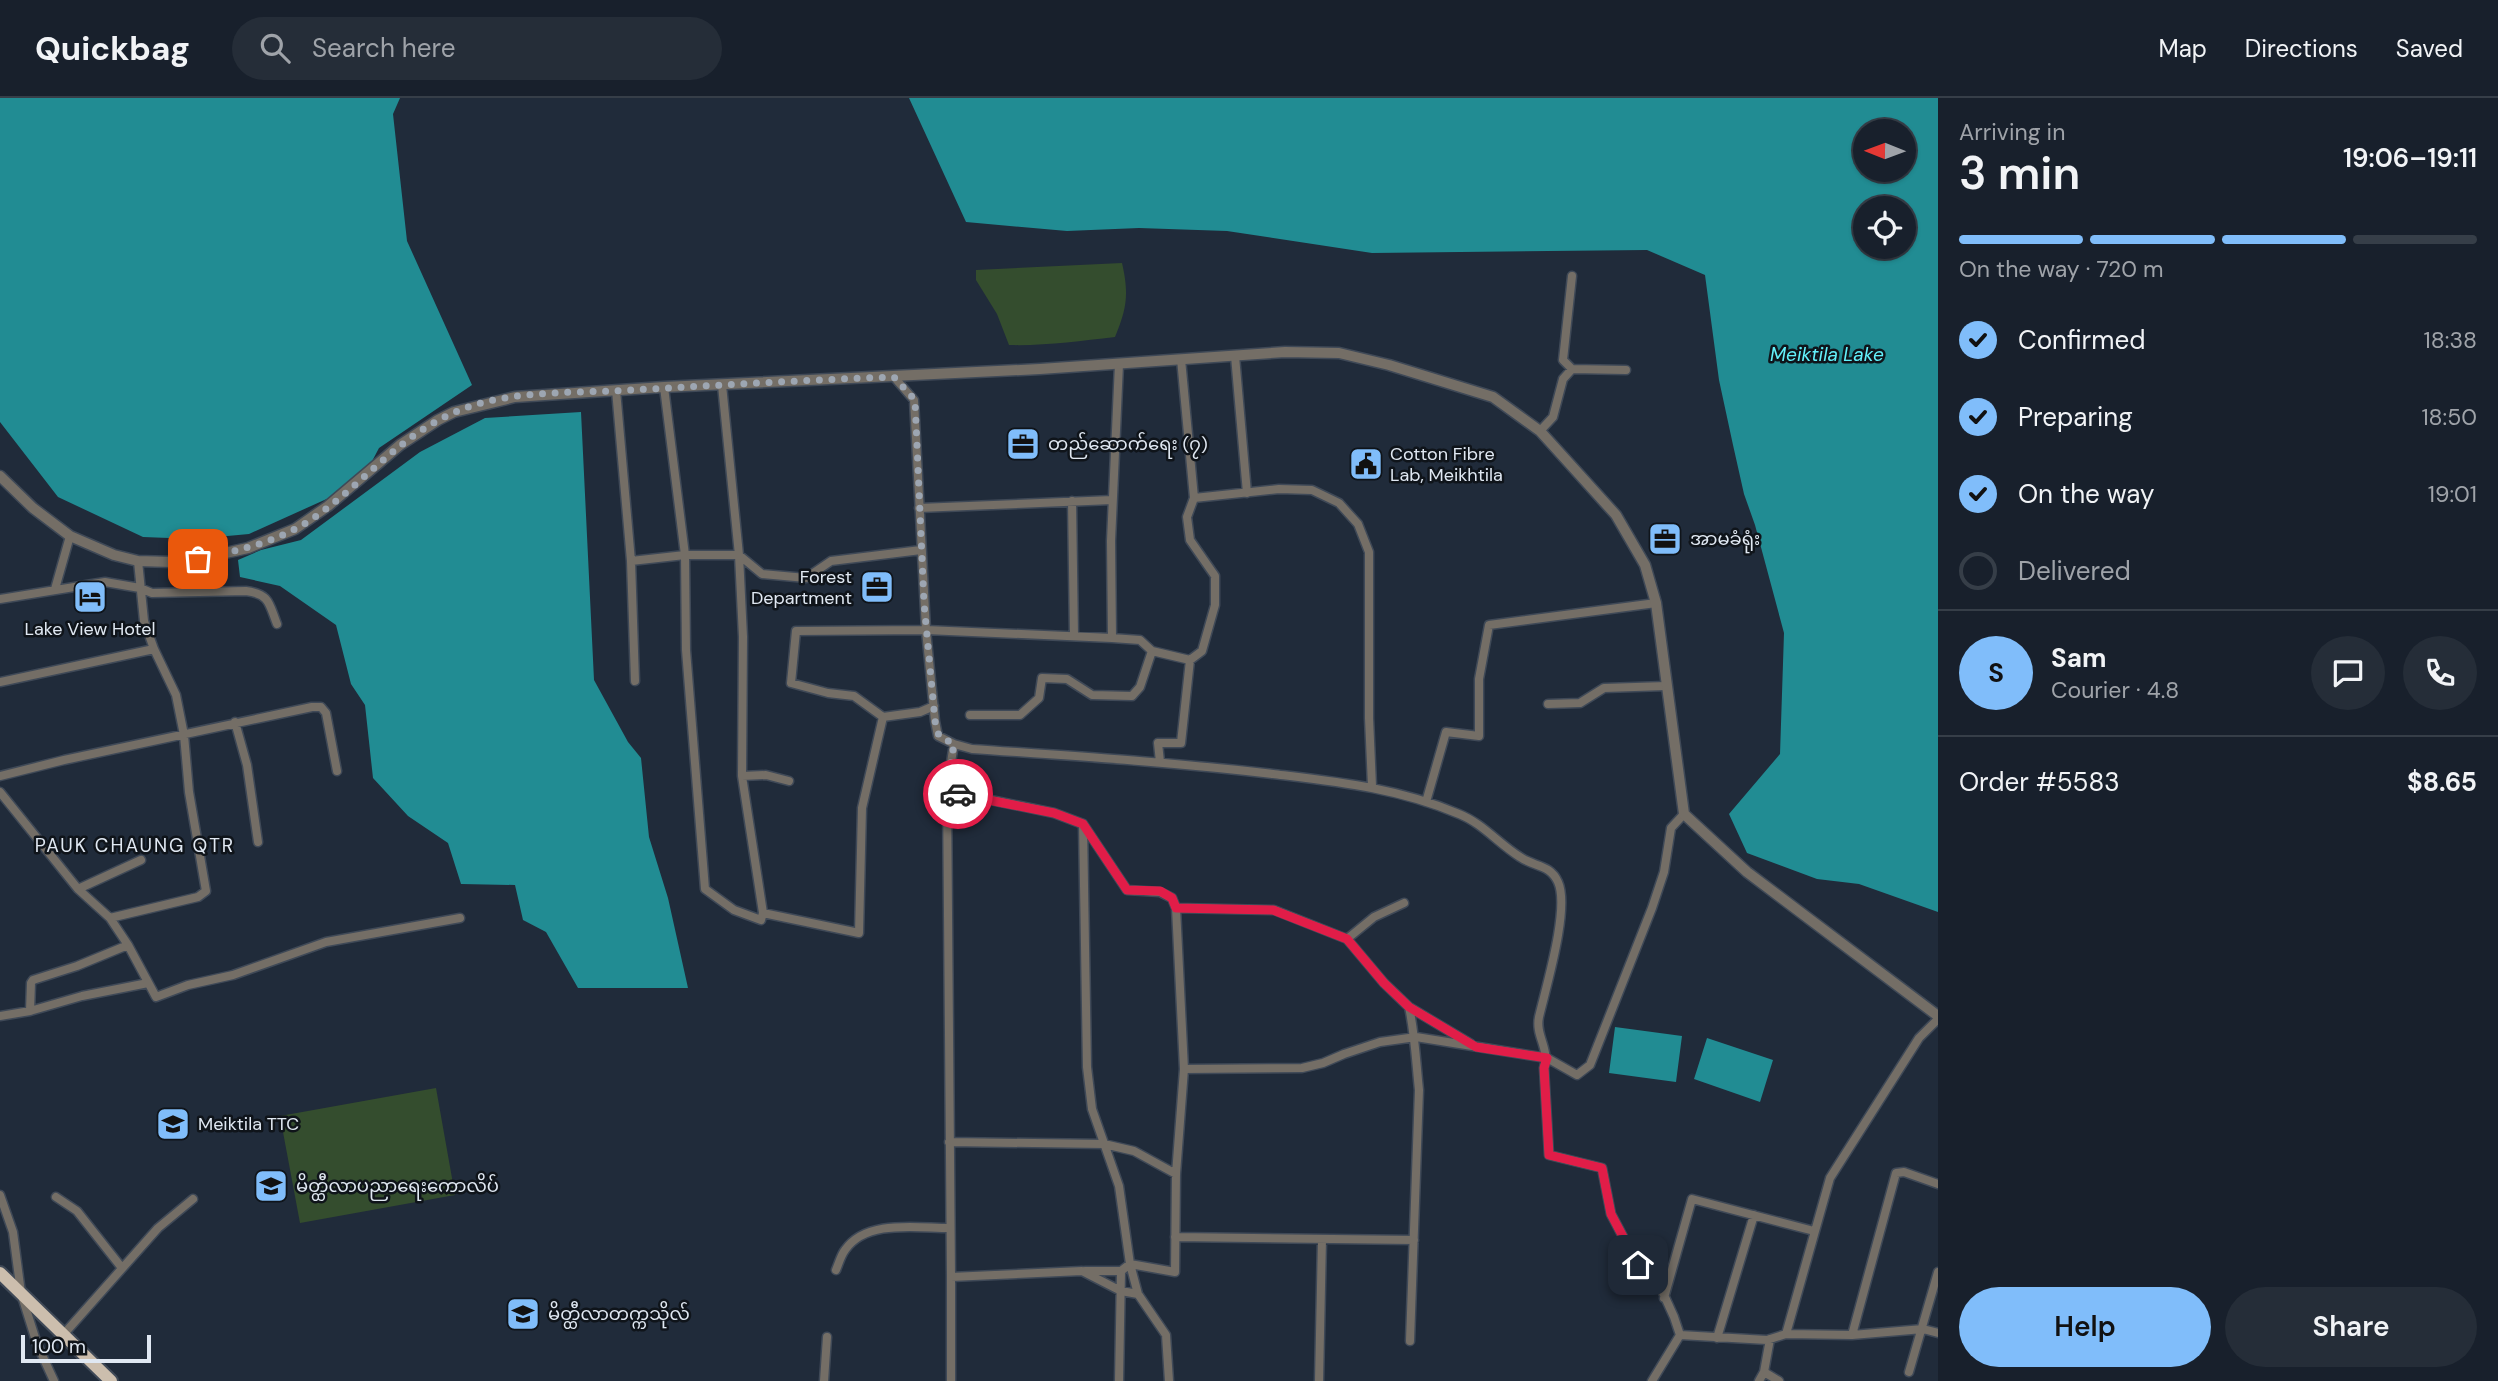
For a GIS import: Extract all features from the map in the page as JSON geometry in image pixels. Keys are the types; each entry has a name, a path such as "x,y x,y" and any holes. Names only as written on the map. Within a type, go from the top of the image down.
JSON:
{"highway":[{"path":"0,1273 111,1381"}],"street":[{"path":"1572,276 1563,360 1572,369 1626,370"},
{"path":"0,476 26,502 70,536 114,555 138,561 198,559 248,548 277,538 313,518 400,445 454,412 516,397 1321,351 1361,358 1493,397 1540,431 1616,515 1645,565 1656,603 1684,814 1747,872 1938,1018 1919,1038 1830,1178 1786,1334"},
{"path":"1236,356 1247,493"},
{"path":"1160,762 1158,743 1181,743 1190,660 1202,651 1214,606 1215,576 1190,540 1187,517 1194,498 1181,359"},
{"path":"1112,638 1112,500 1119,363"},
{"path":"1540,431 1553,417 1563,379 1572,369"},
{"path":"894,377 915,400 926,630 939,736 972,750 1160,762 1372,786 1462,815 1522,859 1548,868 1558,882 1563,899 1537,1026 1547,1058 1544,1068 1549,1155 1602,1168 1611,1214 1638,1265 1655,1275 1680,1335 1652,1381"},
{"path":"664,387 685,555 686,649 705,889 734,910 761,919 763,913 742,776 743,637 739,555 722,385"},
{"path":"616,390 631,561 635,681"},
{"path":"1194,498 1279,489 1312,490 1339,503 1358,524 1369,552 1369,719 1372,786"},
{"path":"919,508 1112,500"},
{"path":"1072,501 1074,636"},
{"path":"55,589 70,536"},
{"path":"631,561 685,555 739,555 762,574 806,578 831,561 921,550"},
{"path":"110,918 198,897 206,891 176,695 144,621 138,561"},
{"path":"0,598 105,582 140,588 152,593 246,591 261,593 266,597 277,624"},
{"path":"1426,802 1446,732 1479,736 1479,678 1489,625 1656,603"},
{"path":"934,706 920,712 883,717 854,696 828,693 791,683 796,631 926,630 1140,640 1152,651 1190,660"},
{"path":"0,682 154,649"},
{"path":"970,715 1020,715 1039,698 1042,678 1067,679 1092,695 1132,696 1140,687 1152,651"},
{"path":"1548,704 1580,703 1604,688 1666,686"},
{"path":"0,776 290,710 321,708 326,713 337,771"},
{"path":"763,913 859,933 862,808 883,717"},
{"path":"235,722 247,765 258,842"},
{"path":"951,1381 946,793 954,744"},
{"path":"742,776 766,775 789,780"},
{"path":"0,792 78,889 110,918 156,997 188,985 233,975 327,942 460,918"},
{"path":"947,792 1054,813 1083,824 1127,890 1160,891 1172,898 1176,908 1184,1069 1176,1174 1175,1272 1130,1264 1121,1271 951,1277"},
{"path":"1184,1069 1302,1068 1380,1042 1416,1037 1547,1058 1577,1075 1590,1065 1652,908 1664,872 1671,828 1684,814"},
{"path":"1083,824 1087,1067 1092,1109 1119,1186 1130,1264 1139,1294 1166,1335 1169,1381"},
{"path":"78,889 141,860"},
{"path":"1347,939 1374,918 1404,903"},
{"path":"1176,908 1273,910 1347,939 1384,983 1409,1007 1476,1047"},
{"path":"30,1011 33,980 128,945"},
{"path":"0,1016 30,1011 82,996 148,984"},
{"path":"1409,1007 1416,1037 1415,1059 1419,1090 1410,1341"},
{"path":"949,1142 1104,1144 1134,1151 1176,1174"},
{"path":"1852,1335 1896,1173 1904,1172 1938,1184"},
{"path":"0,1195 13,1232 21,1293 37,1344 54,1381"},
{"path":"56,1196 77,1211 122,1268"},
{"path":"63,1335 158,1228 193,1199"},
{"path":"1664,1298 1692,1199 1814,1231"},
{"path":"1717,1338 1754,1215"},
{"path":"836,1270 846,1248 860,1237 880,1228 949,1228"},
{"path":"1175,1237 1414,1240"},
{"path":"1319,1381 1322,1239"},
{"path":"1082,1271 1121,1291 1139,1294"},
{"path":"1119,1381 1121,1271"},
{"path":"1909,1372 1938,1272"},
{"path":"1680,1335 1770,1339 1786,1334 1852,1335 1923,1329 1938,1333"},
{"path":"824,1381 827,1337"},
{"path":"1759,1381 1764,1372 1770,1339"},
{"path":"1764,1372 1779,1381"}],"shaded area":[{"path":"1122,263 1126,301 1115,337 1009,345 997,314 976,280 976,270"},
{"path":"436,1088 455,1195 300,1223 280,1116"}],"water":[{"path":"0,98 400,98 393,114 407,241 472,385 379,448 369,467 331,497 249,534 195,539 143,537 58,497 0,422"},
{"name":"Meiktila Lake","path":"909,98 1938,98 1938,912 1859,884 1817,879 1747,853 1729,814 1780,754 1784,633 1744,494 1733,445 1719,380 1705,275 1647,250 1372,253 1227,231 1139,228 1067,231 966,222"},
{"path":"581,412 594,680 628,742 641,758 649,837 668,898 688,988 578,988 546,932 523,920 515,885 461,884 448,843 408,816 373,778 365,705 351,684 336,625 280,586 240,577 238,560 261,550 301,540 420,452 485,418"},
{"path":"1615,1027 1682,1036 1676,1082 1609,1073"},
{"path":"1707,1038 1773,1060 1760,1102 1694,1079"}],"way so far":[{"path":"198,559 248,548 295,529 313,518 419,432 454,412 490,402 516,397 664,387 894,377 915,400 924,603 935,721 939,736 954,744 946,793 958,794"}],"place":[{"name":"တည်ဆောက်ရေး (၇)","path":"1023,444"},
{"name":"Cotton Fibre Lab, Meikhtila","path":"1366,464"},
{"name":"အာမခံရုံး","path":"1665,539"},
{"name":"Forest Department","path":"877,587"},
{"name":"Lake View Hotel","path":"90,597"},
{"name":"Meiktila TTC","path":"173,1124"},
{"name":"မိတ္ထီလာပညာရေးကောလိပ်","path":"271,1186"},
{"name":"မိတ္ထီလာတက္ကသိုလ်","path":"523,1314"}],"district":[{"name":"PAUK CHAUNG QTR","path":"135,845"}],"route":[{"path":"958,794 1054,813 1083,824 1127,890 1160,891 1172,898 1176,908 1273,910 1347,939 1384,983 1409,1007 1476,1047 1547,1058 1544,1068 1549,1155 1602,1168 1611,1214 1638,1265"}]}
